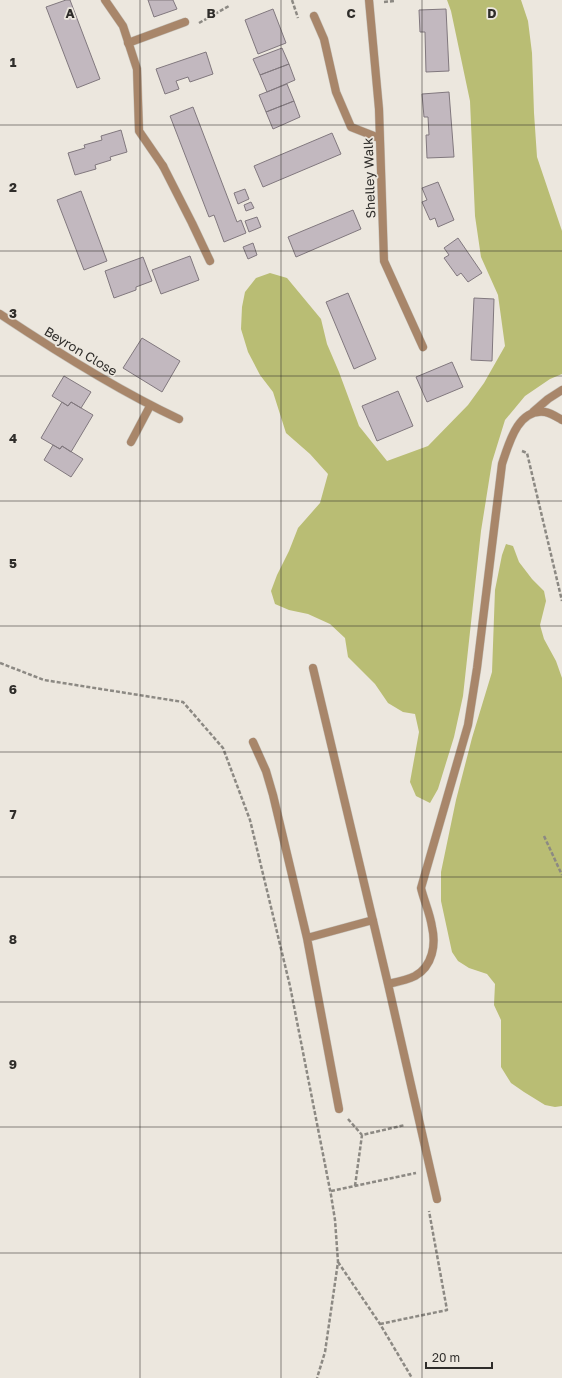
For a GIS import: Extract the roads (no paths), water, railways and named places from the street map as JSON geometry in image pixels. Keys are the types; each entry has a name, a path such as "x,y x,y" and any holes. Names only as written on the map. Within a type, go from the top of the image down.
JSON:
{"street":[{"path":"105,0 123,26 137,69 139,131 163,166 210,261"},
{"name":"Shelley Walk","path":"369,0 379,109 384,261 423,348"},
{"path":"314,16 324,39 336,92 351,127 379,138"},
{"path":"128,43 185,22"},
{"name":"Beyron Close","path":"0,314 41,341 150,406 179,419"},
{"path":"388,984 416,975 427,965 435,942 432,925 424,903 421,888 468,725 478,668 502,464 512,436 521,421 548,399 562,390"},
{"path":"131,442 150,406"},
{"path":"533,412 547,412 562,420"},
{"path":"313,668 388,984 437,1200"},
{"path":"254,742 266,771 273,795 307,938 339,1109"},
{"path":"307,938 373,920"}]}
